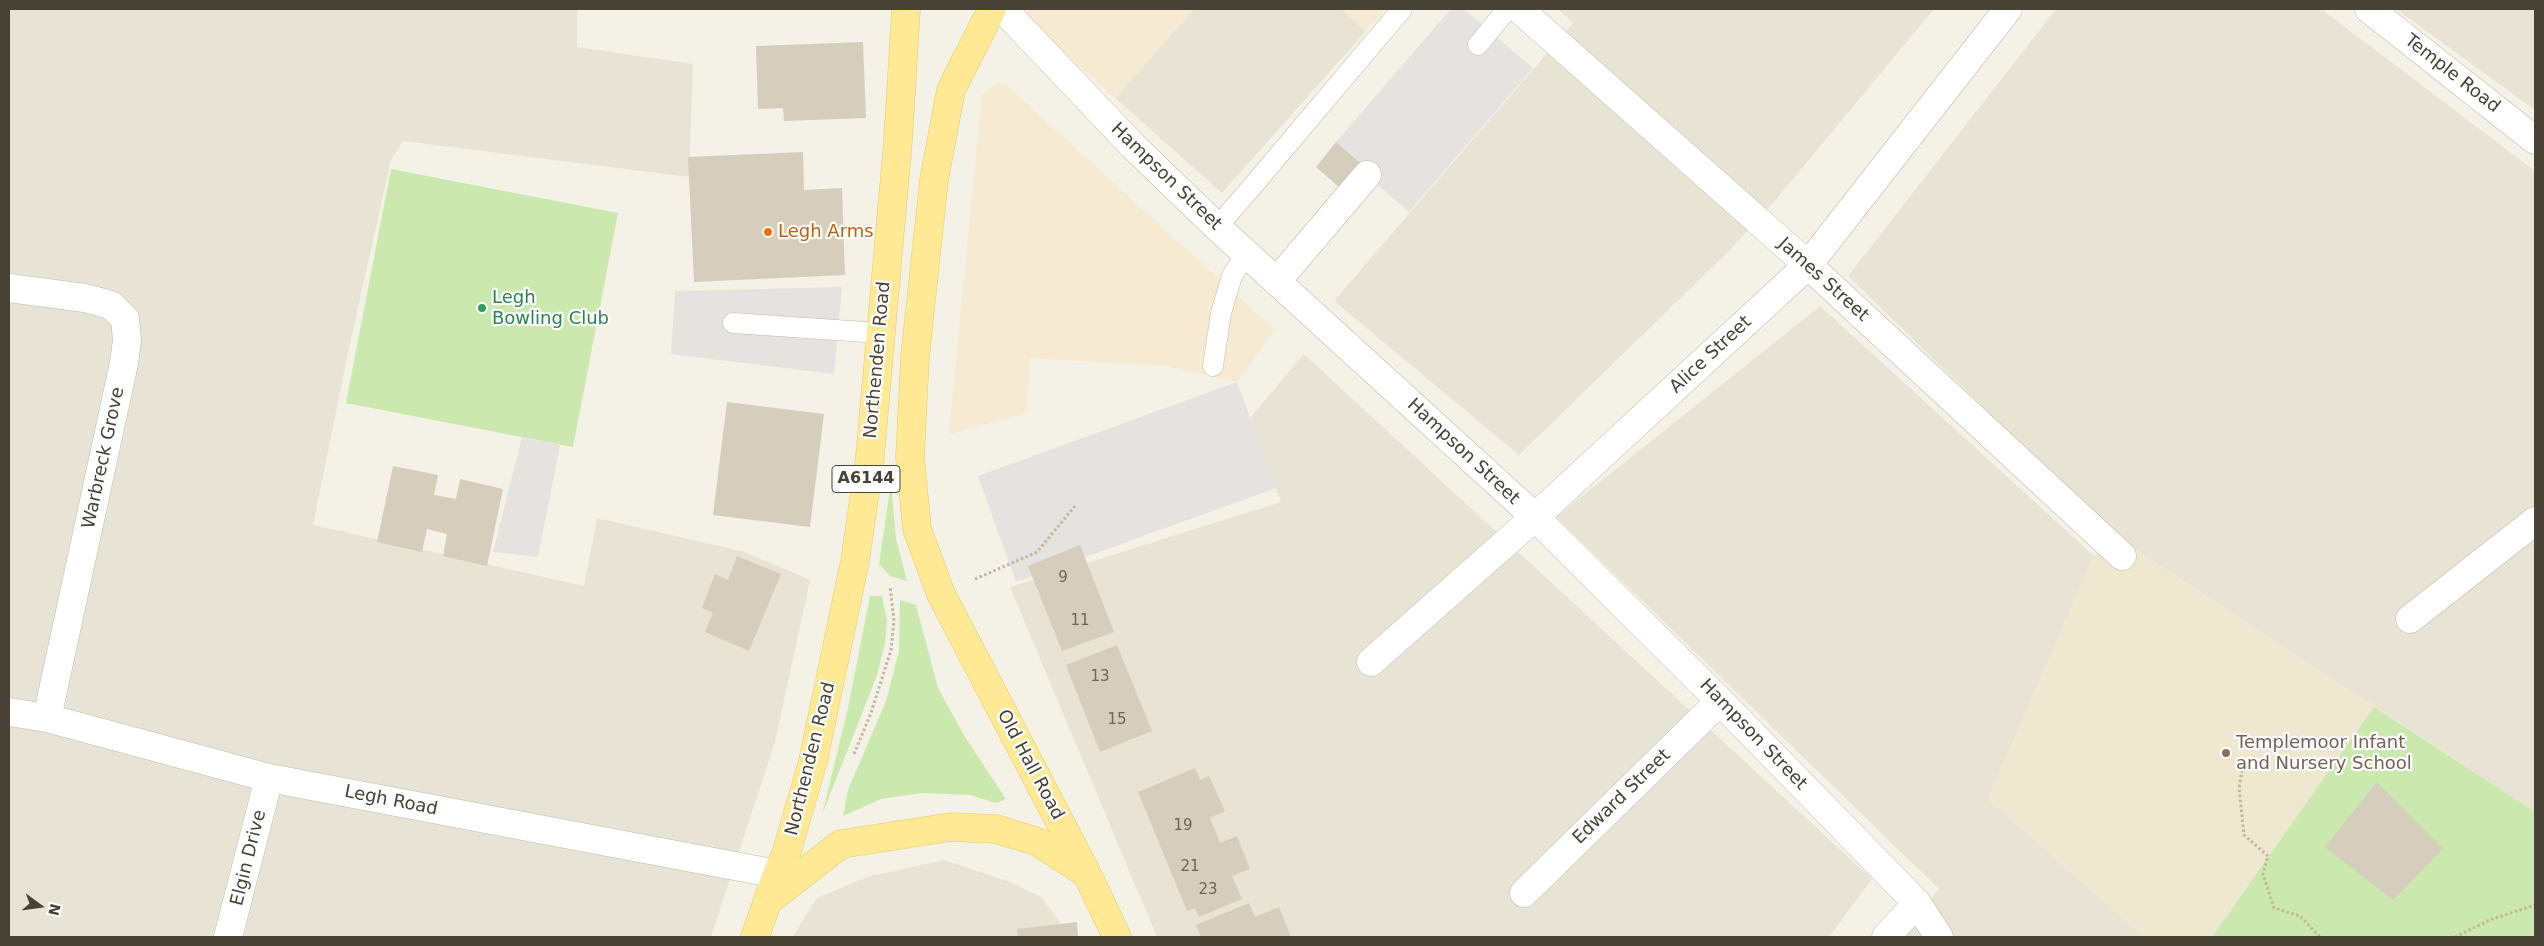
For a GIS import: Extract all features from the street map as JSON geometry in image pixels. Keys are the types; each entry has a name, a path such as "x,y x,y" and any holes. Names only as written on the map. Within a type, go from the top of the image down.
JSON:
{"main road":[{"name":"Northenden Road","path":"755,937 769,900 776,874 786,854 813,761 855,561 870,456 898,141 906,9"},
{"name":"Northenden Road","path":"940,594 916,520 910,457 915,357 934,180 951,90 992,9"},
{"name":"Old Hall Road","path":"940,594 1087,874 1117,937"},
{"path":"769,900 841,844 951,827 996,829 1038,842 1087,874"}],"street":[{"name":"Hampson Street","path":"1003,9 1132,145 1216,226 1535,518 1720,701 1916,902 1939,937"},
{"name":"James Street","path":"1519,9 1808,265 2122,556"},
{"name":"Alice Street","path":"1370,662 1535,518 1808,265 2008,9"},
{"name":"Temple Road","path":"2370,9 2535,140"},
{"path":"1277,281 1367,175"},
{"name":"Warbreck Grove","path":"9,288 85,298 112,305 125,319 127,340 122,373 47,718"},
{"path":"2410,620 2535,521"},
{"name":"Edward Street","path":"1524,893 1720,701"},
{"name":"Legh Road","path":"9,712 47,718 269,778 776,874"},
{"name":"Elgin Drive","path":"228,937 269,778"},
{"path":"1886,937 1916,902"}],"lane":[{"path":"1216,226 1251,188 1402,9"},
{"path":"1478,45 1507,9"},
{"path":"1213,366 1215,344 1229,285 1246,252"},
{"path":"733,323 880,333"}],"path":[{"path":"855,561 885,586 940,594 1037,552 1075,506"},
{"path":"853,756 871,713 891,650 894,621 890,586"},
{"path":"2243,765 2239,788 2244,835 2268,856 2263,874 2274,908 2300,916 2320,937"},
{"path":"2455,937 2492,920 2535,905"}],"shaded area":[{"path":"9,9 577,9 577,47 693,64 689,177 403,141 391,160 349,348 313,525 584,586 597,518 745,552 810,580 775,742 711,937 9,937"},
{"path":"1029,9 1194,9 1115,98 1023,15"},
{"path":"1194,9 1342,9 1366,31 1222,193 1115,98"},
{"path":"1342,9 1385,9 1366,31"},
{"path":"1451,9 1464,9 1533,68 1409,212 1358,168 1362,163 1336,142"},
{"path":"1558,9 1934,9 1778,197 1730,250 1519,455 1334,301 1573,23"},
{"path":"2056,9 2321,9 2535,171 2535,812 2118,538 1848,276"},
{"path":"2396,9 2535,9 2535,110"},
{"path":"1004,83 1275,330 1237,382 1167,366 1030,358 1026,413 949,434 982,95 993,86"},
{"path":"842,287 834,374 671,354 675,291"},
{"path":"1820,306 2094,556 1988,799 2144,937 1901,937 1939,889 1556,517"},
{"path":"1304,354 1872,879 1829,937 1157,937 1010,587 1281,502 1250,418"},
{"path":"1237,382 1276,488 1016,582 978,476"},
{"path":"522,437 560,445 538,557 493,552"},
{"name":"Templemoor Infant and Nursery School","path":"2118,538 2535,812 2535,937 2144,937 1988,799 2094,556"},
{"path":"944,860 1010,882 1041,897 1058,919 1065,937 792,937 817,898 867,877"}],"green space":[{"name":"Legh Bowling Club","path":"391,169 618,213 573,447 346,403"},
{"path":"891,483 896,539 907,581 890,576 879,564"},
{"path":"870,596 882,596 887,621 885,644 876,678 822,815 848,708"},
{"path":"900,600 916,605 938,688 965,737 1006,799 996,803 970,795 922,793 881,799 843,816 848,790 886,701 899,651"},
{"path":"2374,707 2535,812 2535,937 2212,937"}],"building":[{"path":"863,42 866,118 784,121 783,108 758,109 756,46"},
{"path":"1336,142 1362,164 1341,189 1316,167"},
{"name":"Legh Arms","path":"803,152 804,190 842,188 845,275 694,282 688,157"},
{"path":"727,402 824,414 810,527 713,515"},
{"path":"393,466 438,475 434,495 456,499 460,479 503,489 487,566 443,556 447,534 427,529 422,552 377,542"},
{"path":"1080,545 1114,632 1062,651 1028,566"},
{"path":"737,556 781,574 749,651 705,632 713,613 702,608 715,574 728,580"},
{"path":"1117,645 1152,731 1100,752 1066,665"},
{"path":"1195,768 1200,780 1209,776 1225,811 1210,818 1220,843 1237,836 1250,869 1232,876 1242,899 1199,917 1195,908 1187,911 1138,792"},
{"path":"2377,782 2443,849 2393,900 2325,847"},
{"path":"1249,903 1255,917 1279,907 1291,937 1201,937 1196,925"},
{"path":"1077,922 1078,937 1018,937 1017,929"}],"place":[{"name":"Legh Arms","path":"768,232"},
{"name":"Legh Bowling Club","path":"482,308"},
{"name":"Templemoor Infant and Nursery School","path":"2226,753"}]}
